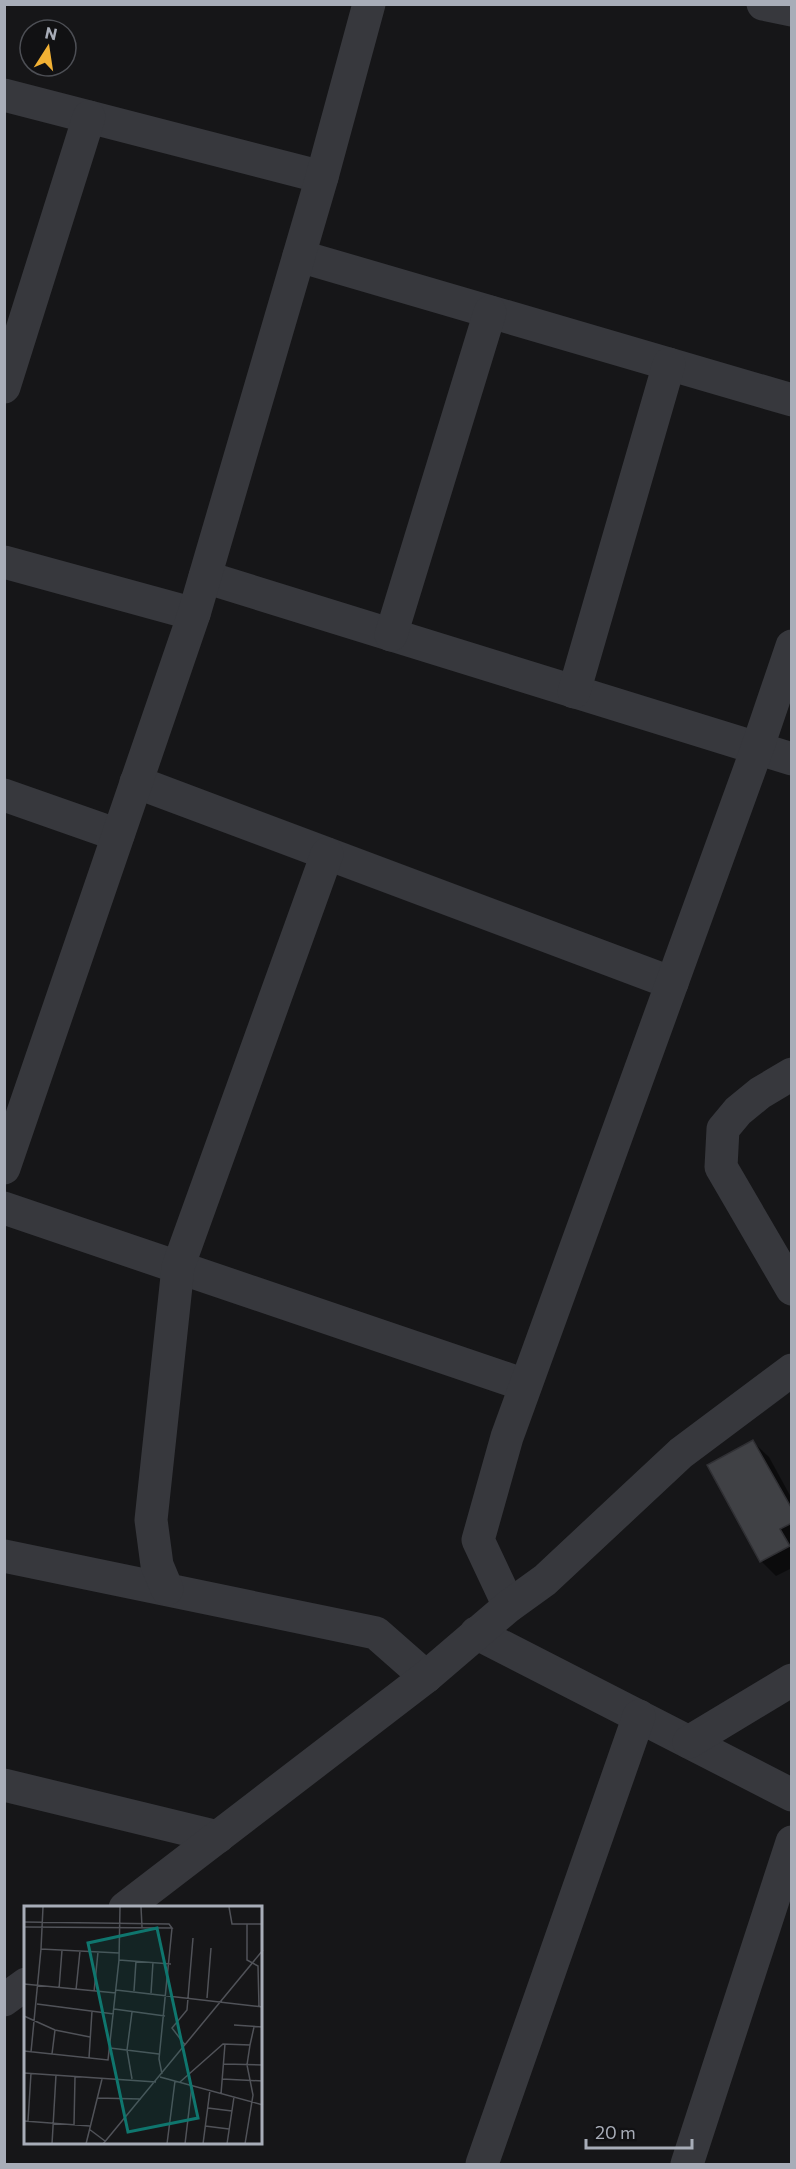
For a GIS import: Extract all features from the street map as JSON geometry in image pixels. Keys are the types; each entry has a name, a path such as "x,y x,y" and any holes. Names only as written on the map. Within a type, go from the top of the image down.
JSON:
{"street":[{"path":"4,1168 194,614 322,177 369,4"},
{"path":"764,4 792,10"},
{"path":"4,95 322,177"},
{"path":"4,387 89,117"},
{"path":"299,256 792,400"},
{"path":"391,635 490,312"},
{"path":"574,692 669,364"},
{"path":"4,562 194,614"},
{"path":"205,577 792,759"},
{"path":"509,1606 478,1540 507,1437 757,749 792,646"},
{"path":"136,782 672,983"},
{"path":"4,795 118,835"},
{"path":"166,1590 158,1565 151,1520 178,1268 327,854"},
{"path":"792,1074 760,1093 738,1111 723,1129 721,1167 792,1289"},
{"path":"4,1208 525,1385"},
{"path":"128,1906 426,1677 509,1606 545,1580 681,1453 792,1370"},
{"path":"4,1556 376,1633 426,1677"},
{"path":"476,1633 792,1795"},
{"path":"689,1742 792,1680"},
{"path":"482,2164 639,1716"},
{"path":"4,1785 218,1837"},
{"path":"687,2164 792,1842"},
{"path":"4,2000 24,1985"}],"building":[{"path":"753,1440 792,1509 792,1523 780,1529 790,1546 760,1562 707,1465"}]}
